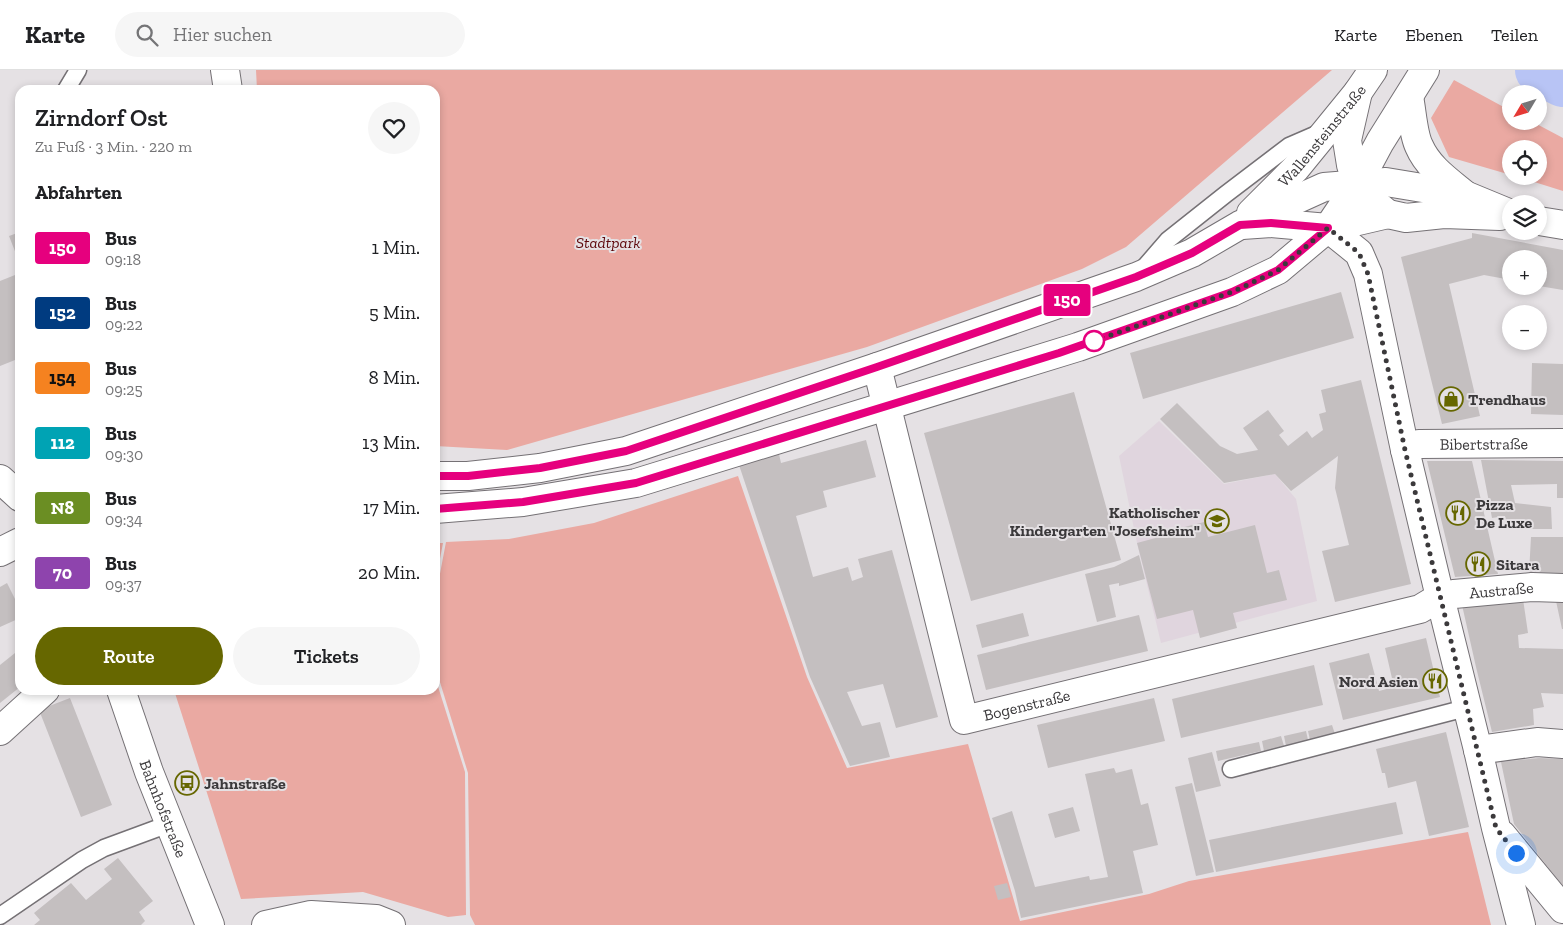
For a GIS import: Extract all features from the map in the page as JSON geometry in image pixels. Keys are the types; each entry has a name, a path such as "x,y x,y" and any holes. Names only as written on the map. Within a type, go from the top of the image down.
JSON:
{"street":[{"path":"226,70 228,85"},
{"name":"Wallensteinstraße","path":"1356,184 1347,140 1366,81"},
{"name":"Wallensteinstraße","path":"1240,225 1296,168 1366,81"},
{"path":"1418,81 1418,145 1427,162 1465,195"},
{"name":"Wallensteinstraße","path":"440,509 523,502 636,483 1078,347 1232,292 1278,270 1328,228 1418,81"},
{"name":"Wallensteinstraße","path":"440,476 468,476 540,468 626,451 877,367 1136,277 1192,253 1240,225 1324,186 1386,182 1465,195 1502,211"},
{"path":"1356,184 1366,196 1388,214"},
{"name":"Wallensteinstraße","path":"1240,225 1271,223 1328,228 1388,214 1406,218 1444,214 1502,215"},
{"path":"1547,222 1563,225"},
{"path":"1328,228 1359,253 1368,274 1405,450 1466,708 1521,925"},
{"name":"Bogenstraße","path":"877,367 964,720 1420,610 1440,597"},
{"name":"Bibertstraße","path":"1405,450 1419,444 1563,443"},
{"path":"0,479 15,492"},
{"path":"0,552 15,544"},
{"name":"Austraße","path":"1440,597 1532,586 1563,588"},
{"path":"0,731 40,695"},
{"name":"Bahnhofstraße","path":"123,695 149,772 210,925"},
{"path":"1478,750 1537,742 1563,744"},
{"path":"1496,828 1563,909"},
{"path":"266,925 310,915 376,919 391,925"}],"lane":[{"path":"69,85 78,70"},
{"path":"1136,277 1168,240 1226,194 1289,146 1328,129"},
{"path":"1230,768 1466,708"},
{"path":"0,916 82,860 104,848 169,824"}],"shaded area":[{"name":"Katholischer Kindergarten \"Josefsheim\"","path":"1159,421 1224,484 1275,474 1296,499 1317,601 1161,643 1137,543 1119,456"}],"green space":[{"name":"Stadtpark","path":"256,70 1332,70 1126,247 1082,269 867,347 507,450 440,446 440,85 257,85"},
{"path":"1454,80 1502,106 1502,130 1548,130 1563,138 1563,191 1544,185 1547,185 1547,140 1502,140 1502,172 1449,157 1431,118"},
{"path":"738,476 807,677 847,768 968,744 1020,921 1149,894 1189,881 1468,832 1491,925 475,925 470,915 468,773 440,682 440,574 446,542 509,539 594,523"},
{"path":"440,543 443,543 440,559"},
{"path":"440,693 465,772 466,915 448,917 363,892 241,899 176,695 440,695"}],"building":[{"path":"1472,233 1563,250 1563,290 1547,287 1547,250 1502,250 1502,278 1484,275 1449,284 1480,416 1442,424 1401,257 1472,238"},
{"path":"15,234 15,251 9,236"},
{"path":"15,275 15,360 0,366 0,281"},
{"path":"1341,292 1354,338 1143,399 1130,353"},
{"path":"1532,363 1563,364 1563,415 1531,414"},
{"path":"1361,380 1411,584 1335,602 1322,551 1349,545 1335,488 1338,456 1291,491 1275,474 1224,483 1160,419 1177,403 1220,446 1237,454 1258,450 1243,428 1268,410 1284,431 1279,435 1288,446 1307,431 1312,438 1323,430 1319,414 1326,412 1321,390"},
{"path":"1074,392 1121,560 971,601 924,433"},
{"path":"866,440 876,477 823,491 827,507 796,516 813,577 848,567 852,581 863,577 858,559 892,550 938,717 896,728 883,684 847,692 862,726 880,722 890,757 850,766 810,677 739,465 779,454 781,463"},
{"path":"1481,460 1563,461 1563,498 1557,498 1557,484 1511,485 1515,503 1551,507 1552,529 1508,529 1505,516 1492,518"},
{"path":"1427,461 1472,461 1498,574 1455,577"},
{"path":"1204,522 1208,537 1255,525 1267,573 1279,570 1287,600 1233,613 1237,628 1200,638 1193,610 1157,619 1137,543 1174,533 1173,530"},
{"path":"1531,537 1563,537 1563,575 1529,573"},
{"path":"1139,555 1145,579 1119,586 1119,583 1109,585 1116,617 1097,622 1085,574 1114,567"},
{"path":"7,583 15,599 15,620 0,627 0,587"},
{"path":"1523,599 1528,633 1518,635 1519,648 1563,649 1563,694 1541,693 1544,707 1533,709 1534,725 1492,732 1462,605"},
{"path":"1556,601 1563,602 1563,629 1562,629"},
{"path":"1023,613 1029,636 982,648 976,625"},
{"path":"1139,615 1148,651 986,690 977,655"},
{"path":"1426,638 1440,697 1343,720 1329,663 1369,653 1379,691 1394,687 1385,648"},
{"path":"15,653 15,691 0,703 0,665"},
{"path":"1314,665 1323,705 1181,738 1172,699"},
{"path":"70,698 112,805 81,817 39,710"},
{"path":"1154,698 1165,741 1048,768 1037,725"},
{"path":"1332,725 1335,734 1310,740 1308,731"},
{"path":"1306,731 1308,740 1286,746 1284,736"},
{"path":"1446,732 1469,827 1429,836 1416,781 1388,788 1385,773 1382,773 1376,749"},
{"path":"1281,736 1284,746 1264,751 1262,741"},
{"path":"1259,742 1261,751 1218,761 1216,751"},
{"path":"1212,752 1221,786 1196,792 1188,758"},
{"path":"1539,758 1563,759 1563,886 1514,824 1501,762"},
{"path":"1114,768 1116,773 1132,769 1141,805 1148,803 1158,845 1133,851 1143,893 1021,918 1015,891 992,818 1012,811 1035,887 1089,876 1090,880 1108,877 1085,774"},
{"path":"1192,783 1214,872 1196,876 1175,787"},
{"path":"1396,802 1403,834 1216,872 1209,840"},
{"path":"1073,807 1080,831 1055,838 1048,814"},
{"path":"118,858 153,901 139,912 145,921 141,925 34,925 40,920 34,913 71,883 86,900 112,879 104,869"},
{"path":"1007,883 1011,897 998,900 994,886"}],"waterway":[{"path":"1540,70 1563,82"}],"bus line":[{"name":"150","path":"440,476 468,476 540,468 626,451 877,367 1136,277 1192,253 1240,225 1271,223 1328,228 1278,270 1232,292 1078,347 636,483 523,502 440,509"}],"place":[{"name":"Trendhaus","path":"1451,399"},
{"name":"Pizza De Luxe","path":"1458,513"},
{"name":"Katholischer Kindergarten \"Josefsheim\"","path":"1217,521"},
{"name":"Sitara","path":"1478,564"},
{"name":"Nord Asien","path":"1435,681"},
{"name":"Jahnstraße","path":"187,783"}],"route":[{"path":"1094,341 1232,292 1264,277 1278,270 1328,228 1359,253 1368,274 1405,450 1496,828 1516,853"}]}
